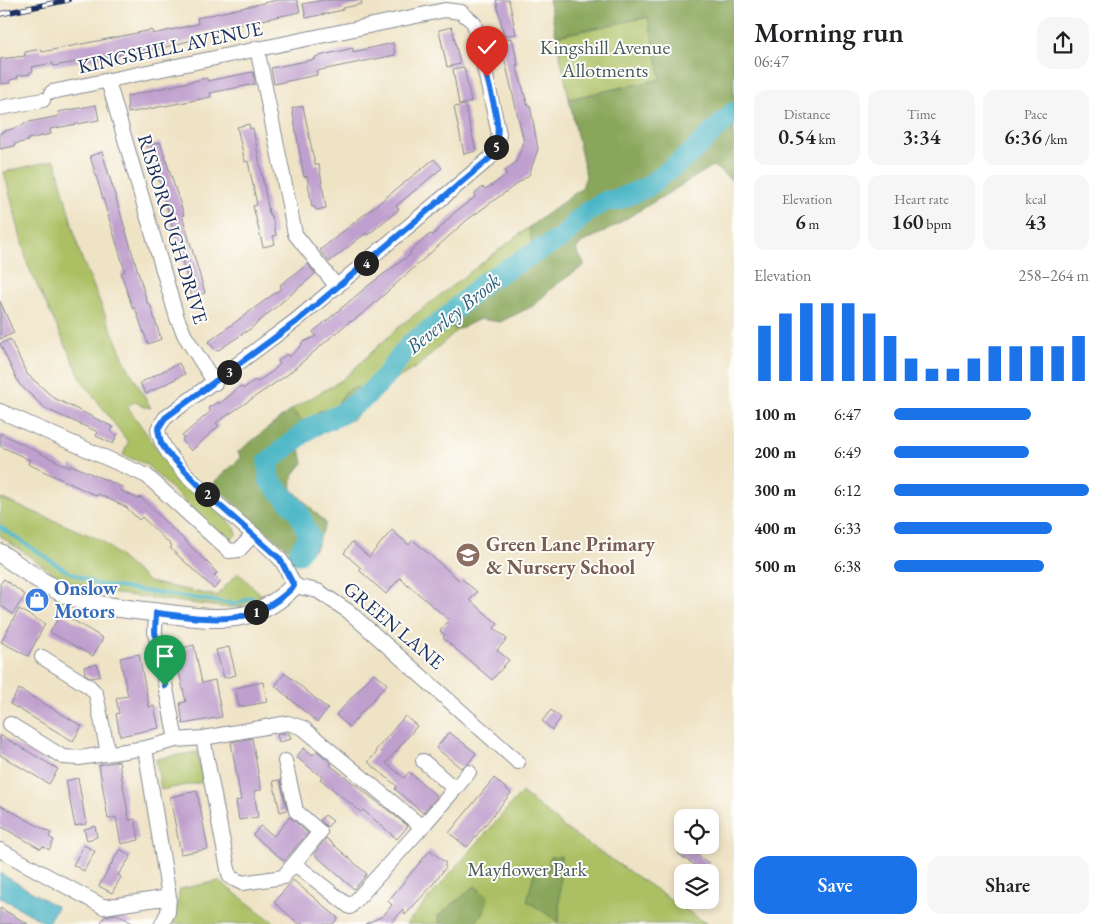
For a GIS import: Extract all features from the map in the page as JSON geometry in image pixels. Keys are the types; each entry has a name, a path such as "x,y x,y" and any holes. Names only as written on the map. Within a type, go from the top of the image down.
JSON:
{"street":[{"name":"KINGSHILL AVENUE","path":"0,108 108,81 257,48 445,10 461,12 469,17 477,30 499,134 495,151 490,158 337,287 215,383 165,418 159,425 159,436 167,452 252,536"},
{"path":"257,48 295,234 337,287"},
{"name":"RISBOROUGH DRIVE","path":"108,81 177,318 185,336 215,383"},
{"path":"0,411 147,476 229,551 239,550 252,536 280,559 294,586 274,603 259,611 238,618 214,620 92,604 75,599 46,585 0,553"},
{"name":"GREEN LANE","path":"294,586 318,591 348,611 518,762"},
{"path":"156,613 155,632 176,740"},
{"path":"42,657 90,687 96,694 108,753"},
{"path":"10,724 64,757 79,758 145,748 176,740 203,738 288,723 303,728 422,827"},
{"path":"203,738 230,877 242,883 283,877 320,832 296,811 286,761"},
{"path":"145,748 169,897 168,912 162,924"},
{"path":"422,761 455,789"},
{"path":"295,864 350,908 469,772"},
{"path":"0,850 104,907 169,897"}],"green space":[{"path":"549,0 734,0 732,25 734,38 734,182 713,166 606,231 581,243 576,250 585,265 553,287 533,306 500,322 480,319 457,330 441,315 446,305 454,300 475,294 488,280 528,259 532,251 529,227 582,188 586,176 569,99 661,79 648,17 556,36"},
{"name":"Kingshill Avenue Allotments","path":"648,17 661,79 569,99 556,36"},
{"path":"55,160 80,254 125,362 151,408 141,406 136,401 127,406 158,450 235,528 237,534 231,540 223,539 146,464 123,455 128,442 83,382 28,266 4,172"},
{"path":"529,227 533,248 530,256 518,265 489,280 475,294 447,303 448,324 457,330 418,366 366,398 363,390 341,398 337,405 331,409 319,411 304,424 292,409 342,380 401,325"},
{"path":"354,387 363,390 368,407 341,425 330,421 299,444 303,463 294,475 292,489 326,523 315,549 299,558 240,510 213,483 241,458 238,452 292,409 305,424 319,411 331,409 337,405 346,391"},
{"path":"0,498 101,540 149,582 216,596 238,573 262,595 240,607 221,607 111,593 75,584 56,575 0,536"},
{"path":"197,752 203,782 161,790 156,759"},
{"name":"Mayflower Park","path":"522,792 566,829 674,902 674,909 685,909 707,924 406,924"},
{"path":"561,856 559,922 527,901 534,873 539,868 547,874 550,857"},
{"path":"219,881 276,924 171,924 180,889"},
{"path":"475,886 488,897 483,912 474,924 444,924 439,922 438,916"}],"water":[{"path":"0,873 57,907 47,924 0,897"}],"building":[{"path":"277,0 297,0 300,12 195,34 196,39 162,48 53,66 53,63 32,67 33,71 30,74 17,76 18,78 10,80 10,83 0,84 0,59 25,56 25,52 41,49 42,52 152,30 153,34 198,24 197,18"},
{"path":"324,0 361,0 362,4 306,18 303,4"},
{"path":"496,0 509,0 516,34 504,36"},
{"path":"452,27 460,64 447,67 439,30"},
{"path":"512,38 518,65 516,65 528,106 530,105 538,149 529,175 467,220 367,310 350,321 287,375 216,423 219,426 191,451 182,440 184,438 182,436 211,411 208,408 218,402 219,404 241,386 243,389 255,380 257,382 273,371 280,364 278,361 287,354 289,357 302,345 301,343 316,336 313,332 369,285 411,254 410,252 422,241 430,234 433,235 454,213 475,197 475,193 483,187 485,189 494,184 507,174 505,171 516,162 524,142 500,40"},
{"path":"393,43 395,55 316,71 317,75 274,84 271,68 316,59 315,57 353,48 353,52"},
{"path":"464,67 471,102 459,105 453,69"},
{"path":"253,72 255,84 210,93 211,97 128,113 127,96 207,78 207,81"},
{"path":"96,105 99,120 50,129 51,134 28,139 28,141 14,144 15,146 0,149 0,133 24,125 24,123 59,116 58,112"},
{"path":"465,105 476,151 464,154 454,107"},
{"path":"303,106 315,165 319,165 326,208 316,210 315,207 312,207 307,176 304,177 292,108"},
{"path":"249,124 250,129 253,128 269,213 272,217 276,235 273,236 275,244 263,247 253,206 257,205 248,161 245,162 237,127"},
{"path":"160,142 184,215 182,215 205,293 192,296 159,180 145,147"},
{"path":"102,152 148,305 150,304 161,339 148,344 135,308 133,309 121,273 125,271 90,156"},
{"path":"434,159 442,168 396,206 399,209 368,235 366,233 329,262 320,250"},
{"path":"308,264 315,274 250,329 217,351 208,342 282,288 280,285"},
{"path":"0,301 14,333 0,339"},
{"path":"10,339 27,374 54,398 113,427 111,432 117,435 113,444 96,436 98,432 46,409 19,384 0,344"},
{"path":"179,363 185,374 146,394 140,383"},
{"path":"0,433 70,468 71,465 122,487 120,490 138,499 140,497 208,563 217,573 214,576 221,582 214,589 170,548 172,546 142,517 139,520 126,507 98,494 97,496 28,464 30,460 0,446"},
{"path":"392,530 409,545 413,540 460,581 462,579 477,592 470,600 498,624 494,628 507,639 497,650 509,660 492,680 443,638 445,635 440,631 449,620 400,578 386,594 359,570 361,568 344,553 352,542 369,557"},
{"path":"4,579 25,595 13,614 0,605 0,584"},
{"path":"19,609 45,624 28,656 1,642"},
{"path":"61,613 103,638 93,656 50,632"},
{"path":"194,645 202,683 215,680 222,717 183,724 180,703 186,702 174,650"},
{"path":"229,647 236,675 224,678 216,650"},
{"path":"139,654 149,707 154,706 159,728 120,736 116,714 119,713 116,698 128,696 120,658"},
{"path":"97,664 100,676 92,678 85,674 84,667"},
{"path":"285,673 328,709 317,722 275,686"},
{"path":"374,673 387,684 349,727 336,715"},
{"path":"263,682 267,702 239,707 235,688"},
{"path":"19,689 82,726 73,741 10,704"},
{"path":"551,710 561,718 552,730 542,721"},
{"path":"405,716 417,726 386,763 404,778 409,772 437,796 423,813 395,789 397,786 368,762"},
{"path":"449,732 476,753 468,764 461,768 436,748"},
{"path":"289,733 291,739 279,742 277,734"},
{"path":"0,735 58,769 49,784 0,755"},
{"path":"252,738 261,790 254,791 258,817 239,820 236,801 241,800 231,742"},
{"path":"304,748 313,755 317,751 331,763 330,765 408,826 397,839 363,810 361,812 320,779 322,777 296,757"},
{"path":"119,761 129,820 135,819 139,840 121,844 116,817 108,819 99,765"},
{"path":"78,778 86,824 75,826 66,781"},
{"path":"494,778 511,793 467,847 449,833"},
{"path":"280,780 287,810 280,812 273,781"},
{"path":"197,791 208,849 181,854 170,797"},
{"path":"0,805 51,833 49,837 54,840 49,850 43,846 41,849 0,826"},
{"path":"325,815 333,821 327,827 320,820"},
{"path":"290,817 308,833 284,861 253,835 260,826 274,836"},
{"path":"95,826 97,837 87,840 84,829"},
{"path":"326,838 367,874 354,889 314,854"},
{"path":"84,845 95,851 84,871 73,865"},
{"path":"120,849 131,856 118,875 121,877 112,893 99,886"},
{"path":"430,850 446,863 444,865 446,867 430,888 405,915 403,910 390,924 365,924 383,916 392,905 388,901"},
{"path":"678,854 695,854 709,863 693,864"},
{"path":"293,880 338,918 333,924 299,924 274,902"},
{"path":"0,908 28,924 0,924"},
{"path":"117,914 134,924 100,924 105,916"}],"waterway":[{"name":"Beverley Brook","path":"298,554 309,536 298,511 269,480 268,462 311,427 339,415 365,397 384,378 410,344 442,321 486,281 564,236 581,217 592,209 606,201 617,200 647,187 690,154 734,112"},
{"name":"Beverley Brook","path":"0,527 65,570 96,584 235,604 252,597"}],"railway":[{"path":"0,14 68,0"}],"place":[{"name":"Green Lane Primary & Nursery School","path":"468,555"},
{"name":"Onslow Motors","path":"37,600"}],"route":[{"path":"165,686 155,632 156,613 214,620 247,616 282,598 294,586 287,569 280,559 231,517 167,452 161,443 159,425 165,418 296,322 490,158 495,151 499,134 487,77"}]}
